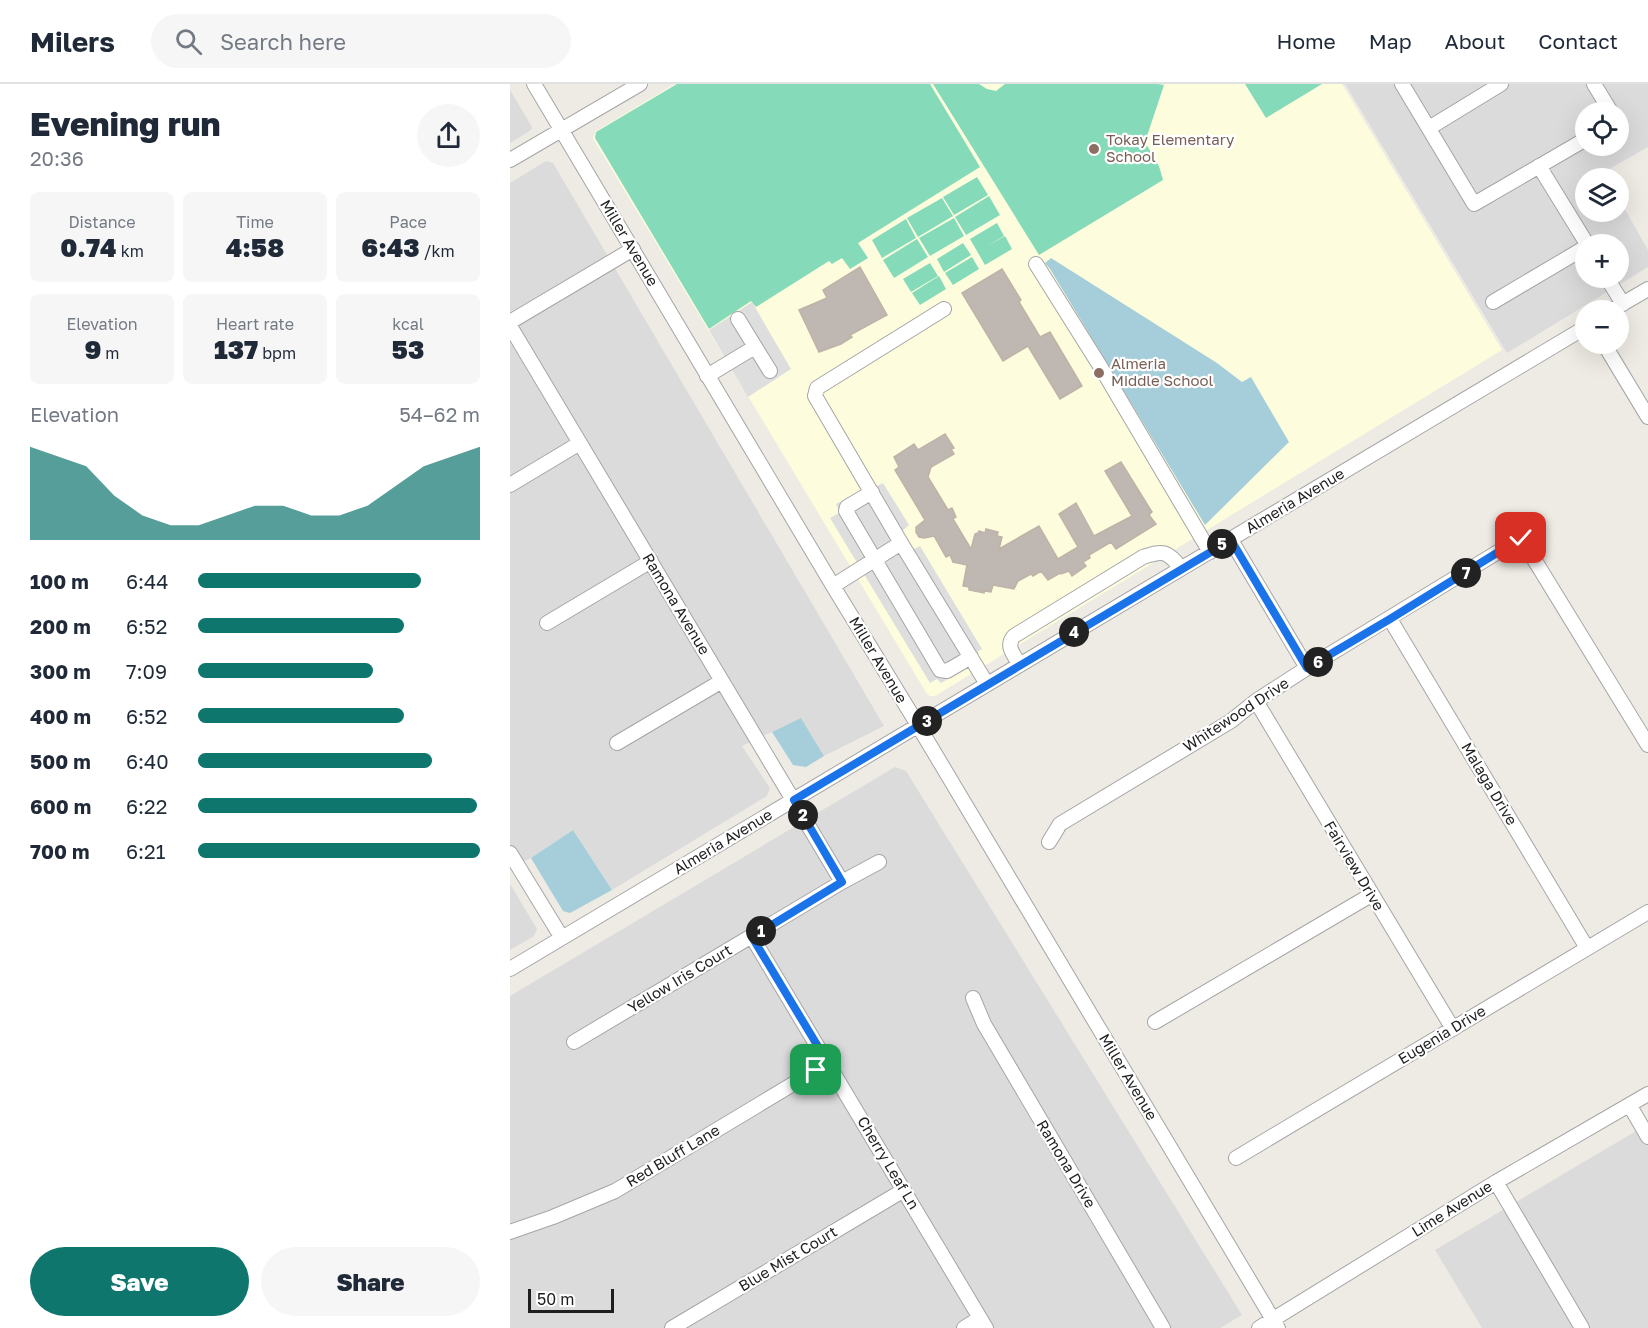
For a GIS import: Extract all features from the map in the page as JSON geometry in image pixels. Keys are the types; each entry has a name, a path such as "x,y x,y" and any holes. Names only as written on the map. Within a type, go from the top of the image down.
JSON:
{"street":[{"name":"Miller Avenue","path":"534,84 1276,1324"},
{"path":"510,160 640,84"},
{"path":"1402,84 1474,204 1575,145"},
{"path":"1429,128 1501,84"},
{"path":"1593,84 1605,102"},
{"path":"1539,166 1579,234"},
{"path":"510,324 633,249"},
{"path":"1493,302 1575,253"},
{"path":"1036,264 1100,366 1210,552"},
{"path":"1629,300 1648,289"},
{"path":"944,309 817,388 815,396 987,684"},
{"path":"738,319 770,371"},
{"name":"Ramona Avenue","path":"510,324 842,882"},
{"name":"Almeria Avenue","path":"510,969 1575,334"},
{"path":"707,376 755,347"},
{"path":"1610,354 1648,417"},
{"path":"510,485 580,443"},
{"path":"872,492 847,507 846,511 940,670 947,671 971,657"},
{"name":"Whitewood Drive","path":"1049,842 1060,824 1231,722 1256,701 1307,668 1521,538 1648,745"},
{"path":"1231,540 1307,668"},
{"path":"833,586 901,543"},
{"path":"1020,665 1009,646 1009,641 1014,636 1143,557 1159,552 1165,553 1171,556 1181,568"},
{"path":"547,623 651,561"},
{"name":"Malaga Drive","path":"1390,619 1587,948"},
{"path":"617,742 722,681"},
{"name":"Fairview Drive","path":"1256,701 1453,1029"},
{"path":"510,853 562,938"},
{"name":"Yellow Iris Court","path":"574,1042 879,862"},
{"path":"1155,1022 1371,895"},
{"name":"Eugenia Drive","path":"1236,1158 1648,912"},
{"name":"Cherry Leaf Ln","path":"752,937 983,1323"},
{"name":"Ramona Drive","path":"973,999 984,1024 1163,1328"},
{"name":"Red Bluff Lane","path":"510,1232 615,1191 828,1063"},
{"name":"Lime Avenue","path":"1259,1328 1276,1324 1496,1182 1648,1094"},
{"path":"1630,1106 1648,1137"},
{"path":"1496,1182 1582,1328"},
{"name":"Blue Mist Court","path":"672,1328 904,1190"},
{"path":"964,1328 983,1323"}],"shaded area":[{"name":"Almeria Middle School","path":"675,84 1342,84 1502,350 935,696 930,696 593,138 596,131"},
{"path":"1345,84 1648,84 1648,147 1611,168 1575,168 1575,222 1629,222 1629,217 1648,250 1648,267 1629,279 1629,234 1575,234 1575,288 1614,288 1594,300 1575,300 1575,312 1507,353"},
{"path":"510,90 532,127 531,130 510,143"},
{"path":"546,161 553,163 884,726 824,756 801,718 742,746 770,788 767,796 612,890 573,830 531,858 510,868 510,183"},
{"path":"752,302 791,369 748,397 709,330"},
{"path":"883,483 909,525 901,532 911,549 920,546 982,649 975,653 978,659 966,669 941,683 937,679 930,683 830,518 839,513 836,504 873,484 875,487"},
{"path":"895,767 906,771 1242,1315 1220,1328 510,1328 510,996"},
{"path":"510,884 537,929 534,936 510,950"},
{"path":"1648,1124 1648,1328 1482,1328 1435,1250"}],"green space":[{"path":"677,84 930,84 980,167 858,243 868,258 850,269 842,258 832,264 829,261 756,307 751,301 709,329 595,138 596,132"},
{"name":"Tokay Elementary School","path":"933,84 979,84 996,91 1005,84 1164,85 1145,142 1159,166 1163,180 1039,255"},
{"path":"1245,84 1322,84 1266,118"},
{"path":"977,177 988,195 954,215 943,197"},
{"path":"989,196 1000,215 966,235 955,217"},
{"path":"942,198 953,216 918,237 907,218"},
{"path":"954,218 964,236 930,256 919,238"},
{"path":"906,219 916,238 882,258 872,240"},
{"path":"997,223 1004,236 986,247 1005,236 1012,249 985,265 970,239"},
{"path":"917,239 928,257 894,278 883,260"},
{"path":"963,243 971,255 944,272 937,259"},
{"path":"972,257 979,269 953,285 945,273"},
{"path":"930,263 938,276 911,292 903,279"},
{"path":"939,276 946,289 920,305 912,293"}],"water":[{"path":"1051,258 1217,363 1242,382 1251,377 1289,442 1205,525 1045,263"},
{"path":"801,718 824,756 806,767 793,765 772,732"},
{"path":"573,830 612,890 570,913 563,911 531,858"}],"building":[{"path":"860,267 887,315 850,335 852,337 841,344 819,352 799,310 827,298 823,290"},
{"path":"1002,269 1040,337 1050,332 1082,386 1060,399 1028,346 1003,361 962,293"},
{"path":"945,434 954,448 951,449 954,454 931,467 928,477 948,510 952,508 956,517 953,519 971,549 975,534 979,531 985,533 986,529 998,532 997,536 1002,537 999,549 1039,526 1058,559 1078,547 1059,514 1076,503 1094,536 1132,516 1105,471 1121,462 1152,512 1149,515 1156,524 1116,549 1111,542 1089,555 1090,558 1083,562 1086,566 1072,576 1069,571 1048,580 1041,571 1018,581 1014,589 993,585 991,592 969,590 969,587 963,586 967,565 953,562 950,555 946,557 934,536 919,537 916,527 925,520 895,470 899,467 894,457 914,444 918,450"}],"place":[{"name":"Tokay Elementary School","path":"1094,149"},
{"name":"Almeria Middle School","path":"1099,373"}],"route":[{"path":"816,1070 828,1063 752,937 842,882 794,800 1231,540 1307,668 1521,538"}]}
